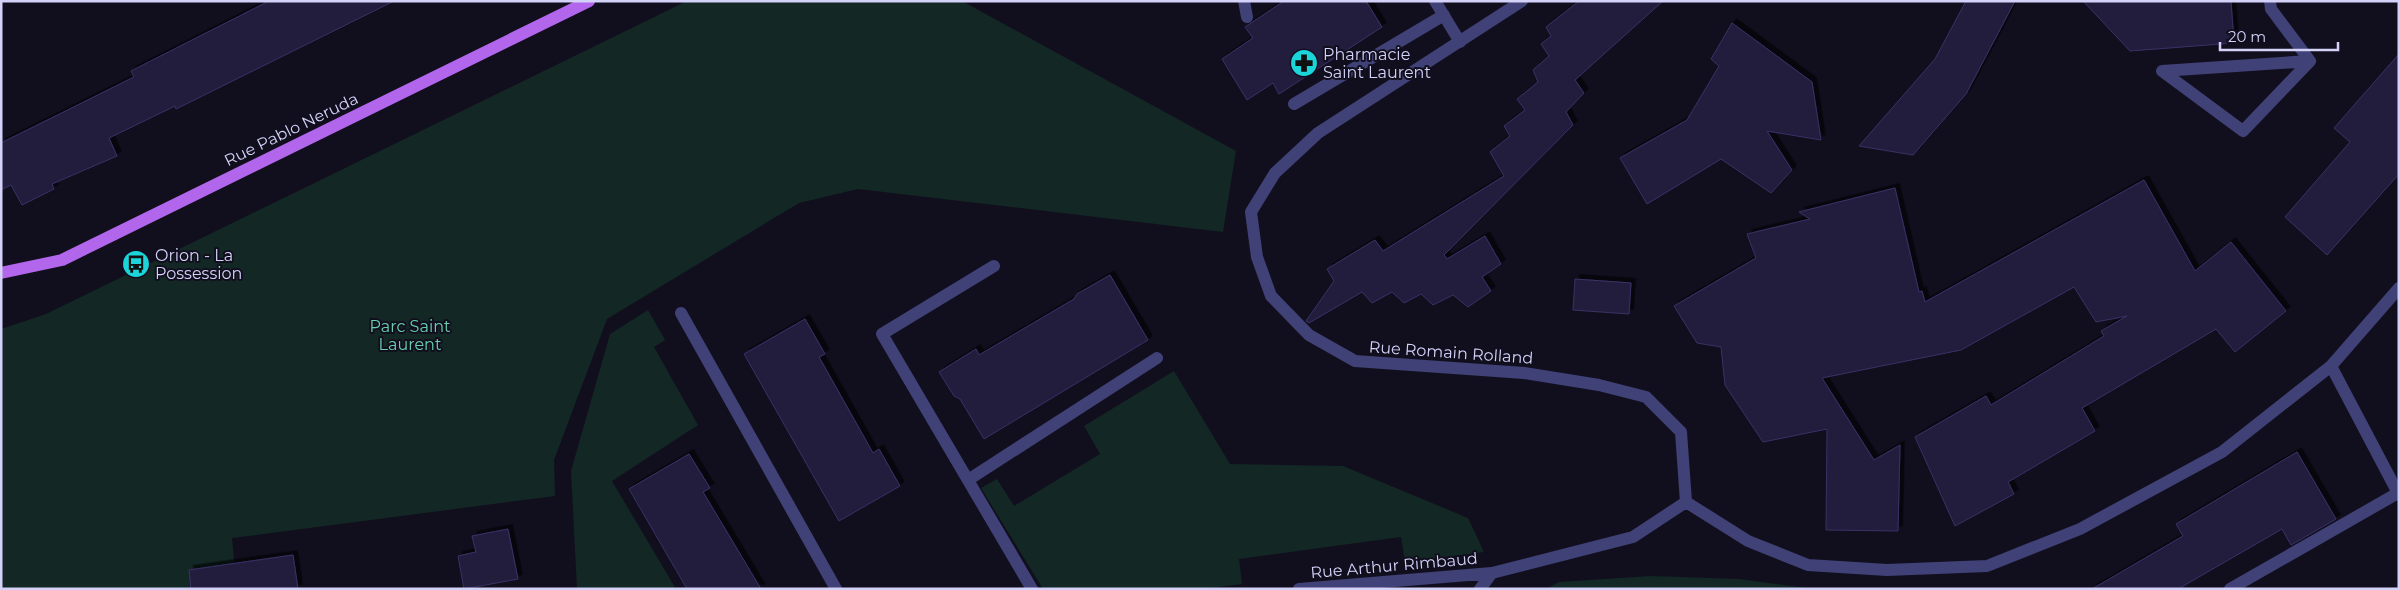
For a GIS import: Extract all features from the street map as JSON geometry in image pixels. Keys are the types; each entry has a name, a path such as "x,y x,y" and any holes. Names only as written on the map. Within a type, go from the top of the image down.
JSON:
{"main road":[{"name":"Rue Pablo Neruda","path":"1,273 62,260 590,1"}],"street":[{"path":"1244,1 1247,17"},
{"path":"1435,1 1460,42"},
{"name":"Rue Romain Rolland","path":"1522,1 1318,132 1275,173 1250,212 1257,257 1271,296 1309,335 1356,361 1524,373 1598,385 1646,397 1680,432 1686,502"},
{"path":"2270,1 2270,8 2310,61"},
{"path":"1294,104 1444,15"},
{"path":"2310,61 2243,131 2162,71 2182,70 2310,61"},
{"path":"994,266 882,334 1032,589"},
{"path":"1480,589 1492,573 1633,537 1686,502 1748,541 1808,565 1887,570 1987,566 2080,529 2222,452 2331,366 2399,288"},
{"path":"681,313 836,589"},
{"path":"968,480 1157,358"},
{"path":"2230,589 2398,494 2331,366"},
{"name":"Rue Arthur Rimbaud","path":"1299,589 1492,573"}],"green space":[{"name":"Parc Saint Laurent","path":"687,1 962,1 1236,151 1223,232 858,189 799,203 607,319 554,460 555,496 232,538 237,589 1,589 1,329 46,314"},
{"path":"648,310 665,340 654,347 698,425 612,481 676,589 577,589 571,471 610,334"},
{"path":"1174,371 1230,464 1343,466 1468,518 1484,552 1405,562 1401,537 1239,559 1242,584 1204,589 1043,589 981,488 997,479 1014,506 1100,454 1084,426"},
{"path":"1651,576 1739,579 1814,589 1546,589 1559,582"}],"building":[{"path":"269,1 394,1 176,109 175,106 109,138 117,156 52,184 54,189 22,205 11,185 1,190 1,143 134,77 131,71"},
{"path":"1284,1 1366,1 1382,27 1279,94 1273,83 1247,100 1222,59 1253,38 1245,27"},
{"path":"1579,1 1663,1 1575,80 1584,93 1566,112 1573,125 1444,255 1447,259 1485,236 1501,264 1482,277 1491,291 1468,307 1453,295 1433,305 1421,294 1404,303 1392,292 1372,303 1362,292 1309,323 1306,321 1334,281 1327,269 1375,240 1383,251 1504,176 1490,152 1510,136 1504,126 1525,110 1517,99 1538,82 1533,70 1549,56 1541,44 1551,36 1546,27"},
{"path":"1966,1 2015,1 1966,94 1913,155 1859,146 1935,59"},
{"path":"2083,1 2231,1 2234,43 2130,51"},
{"path":"1732,23 1812,82 1821,140 1767,131 1792,170 1771,193 1721,159 1647,204 1620,158 1687,120 1719,66 1711,59"},
{"path":"2399,54 2399,174 2327,255 2285,217 2350,142 2334,128"},
{"path":"2144,180 2195,271 2231,242 2286,311 2235,352 2216,329 2082,408 2095,431 2008,482 2014,494 1955,526 1915,437 1986,396 1991,405 2104,336 2101,331 2127,316 2096,322 2074,287 1961,350 1822,378 1874,460 1900,445 1898,531 1826,530 1827,429 1763,442 1725,385 1721,347 1697,343 1674,306 1756,258 1747,234 1810,219 1799,212 1895,188 1919,292 1922,291 1925,302"},
{"path":"1110,275 1148,340 984,439 960,399 954,396 939,372 976,349 979,355 1074,299 1077,294"},
{"path":"1575,279 1631,283 1629,314 1573,310"},
{"path":"805,319 825,354 819,357 873,453 879,449 900,486 839,521 744,354"},
{"path":"2297,452 2336,519 2291,545 2282,529 2178,589 2092,589 2183,536 2176,524"},
{"path":"689,454 710,488 703,492 761,589 687,589 629,489"},
{"path":"508,529 518,579 464,589 458,556 476,552 472,536"},
{"path":"293,555 298,589 191,589 189,570"}],"place":[{"name":"Pharmacie Saint Laurent","path":"1304,63"},
{"name":"Orion - La Possession","path":"136,264"}]}
